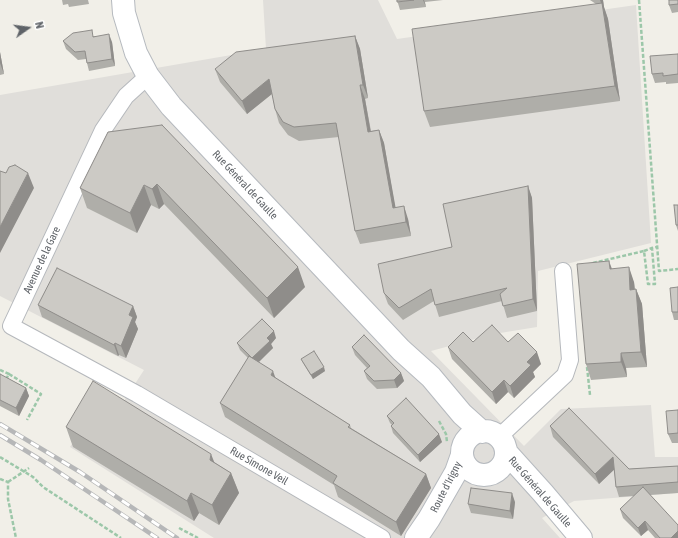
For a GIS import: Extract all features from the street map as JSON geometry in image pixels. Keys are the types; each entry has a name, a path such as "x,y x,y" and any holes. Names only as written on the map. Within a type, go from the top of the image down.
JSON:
{"main road":[{"name":"Rue Général de Gaulle","path":"123,0 124,13 136,53 148,76 176,111 401,350 431,377 462,414 496,440 543,493 577,535"},
{"name":"Rue Général de Gaulle","path":"401,350 448,410 460,433 462,451"},
{"path":"470,436 496,440 503,465 489,474 472,472 463,462 462,451 470,436"},
{"name":"Route d'Irigny","path":"416,538 429,519 456,472 462,451"},
{"name":"Rue Général de Gaulle","path":"489,474 515,483 577,535"},
{"name":"Route d'Irigny","path":"429,519 459,488 489,474"}],"street":[{"name":"Avenue de la Gare","path":"137,394 12,326 103,130 126,96 148,76"},
{"path":"496,440 564,375 570,360 563,271"},
{"name":"Rue Simone Veil","path":"137,394 382,538"}],"path":[{"path":"640,0 659,271 678,269"},
{"path":"563,271 657,247"},
{"path":"644,251 648,284 655,284 652,248"},
{"path":"0,370 41,394 27,420"},
{"path":"3,386 8,374"},
{"path":"0,457 33,477 43,487 121,538"},
{"path":"8,482 29,468"},
{"path":"0,479 8,482"},
{"path":"8,482 8,499 16,538"},
{"path":"179,528 198,538"}],"shaded area":[{"path":"263,0 378,0 397,39 636,5 651,243 538,271 537,327 494,334 431,351 524,446 561,409 651,405 655,457 678,457 678,493 574,501 542,518 560,538 214,538 70,447 99,401 118,410 144,370 0,296 0,95 266,49"}],"building":[{"path":"397,0 414,0 397,2"},
{"path":"669,0 678,0 678,4 669,5"},
{"path":"602,3 615,86 424,111 412,29"},
{"path":"92,30 93,37 109,34 112,59 87,63 85,51 75,52 63,41 73,33"},
{"path":"355,36 363,85 360,85 368,132 379,130 393,208 404,206 406,222 355,231 336,123 294,127 283,122 275,109 269,79 242,101 215,69 236,52"},
{"path":"678,54 678,74 663,76 663,73 652,74 650,56"},
{"path":"162,125 298,267 267,298 157,184 152,189 144,185 130,213 80,188 108,132"},
{"path":"15,165 28,173 0,227 0,171 6,173 9,167"},
{"path":"528,186 533,299 503,306 500,294 507,288 435,305 431,289 399,308 384,293 378,264 452,247 443,204"},
{"path":"674,205 678,205 678,225 676,225"},
{"path":"609,261 610,269 629,267 630,290 636,289 641,352 621,353 621,362 586,364 577,264"},
{"path":"57,268 133,306 129,315 133,317 121,346 115,343 114,345 38,305"},
{"path":"678,287 678,312 672,312 670,288"},
{"path":"262,319 274,331 267,338 270,341 252,358 237,343"},
{"path":"492,325 508,342 518,333 537,352 527,362 531,365 510,386 504,380 492,392 448,347 463,332 473,342"},
{"path":"364,335 401,373 394,380 374,381 364,371 370,366 352,347"},
{"path":"314,351 324,367 311,375 301,359"},
{"path":"249,356 273,371 271,375 350,425 348,427 426,474 396,522 333,483 337,476 220,403"},
{"path":"0,374 26,388 16,408 0,400"},
{"path":"93,381 211,454 210,460 231,473 212,505 191,493 187,501 66,427"},
{"path":"406,398 439,434 418,455 391,426 394,423 387,416"},
{"path":"569,408 629,469 678,466 678,482 616,487 613,457 595,474 550,426"},
{"path":"678,410 678,433 668,434 666,411"},
{"path":"643,487 678,525 678,531 671,538 660,538 645,521 638,528 620,509"},
{"path":"471,488 512,493 510,511 468,504"}],"railway":[{"path":"0,424 80,472 177,538"},
{"path":"0,435 41,460 157,538"}]}
